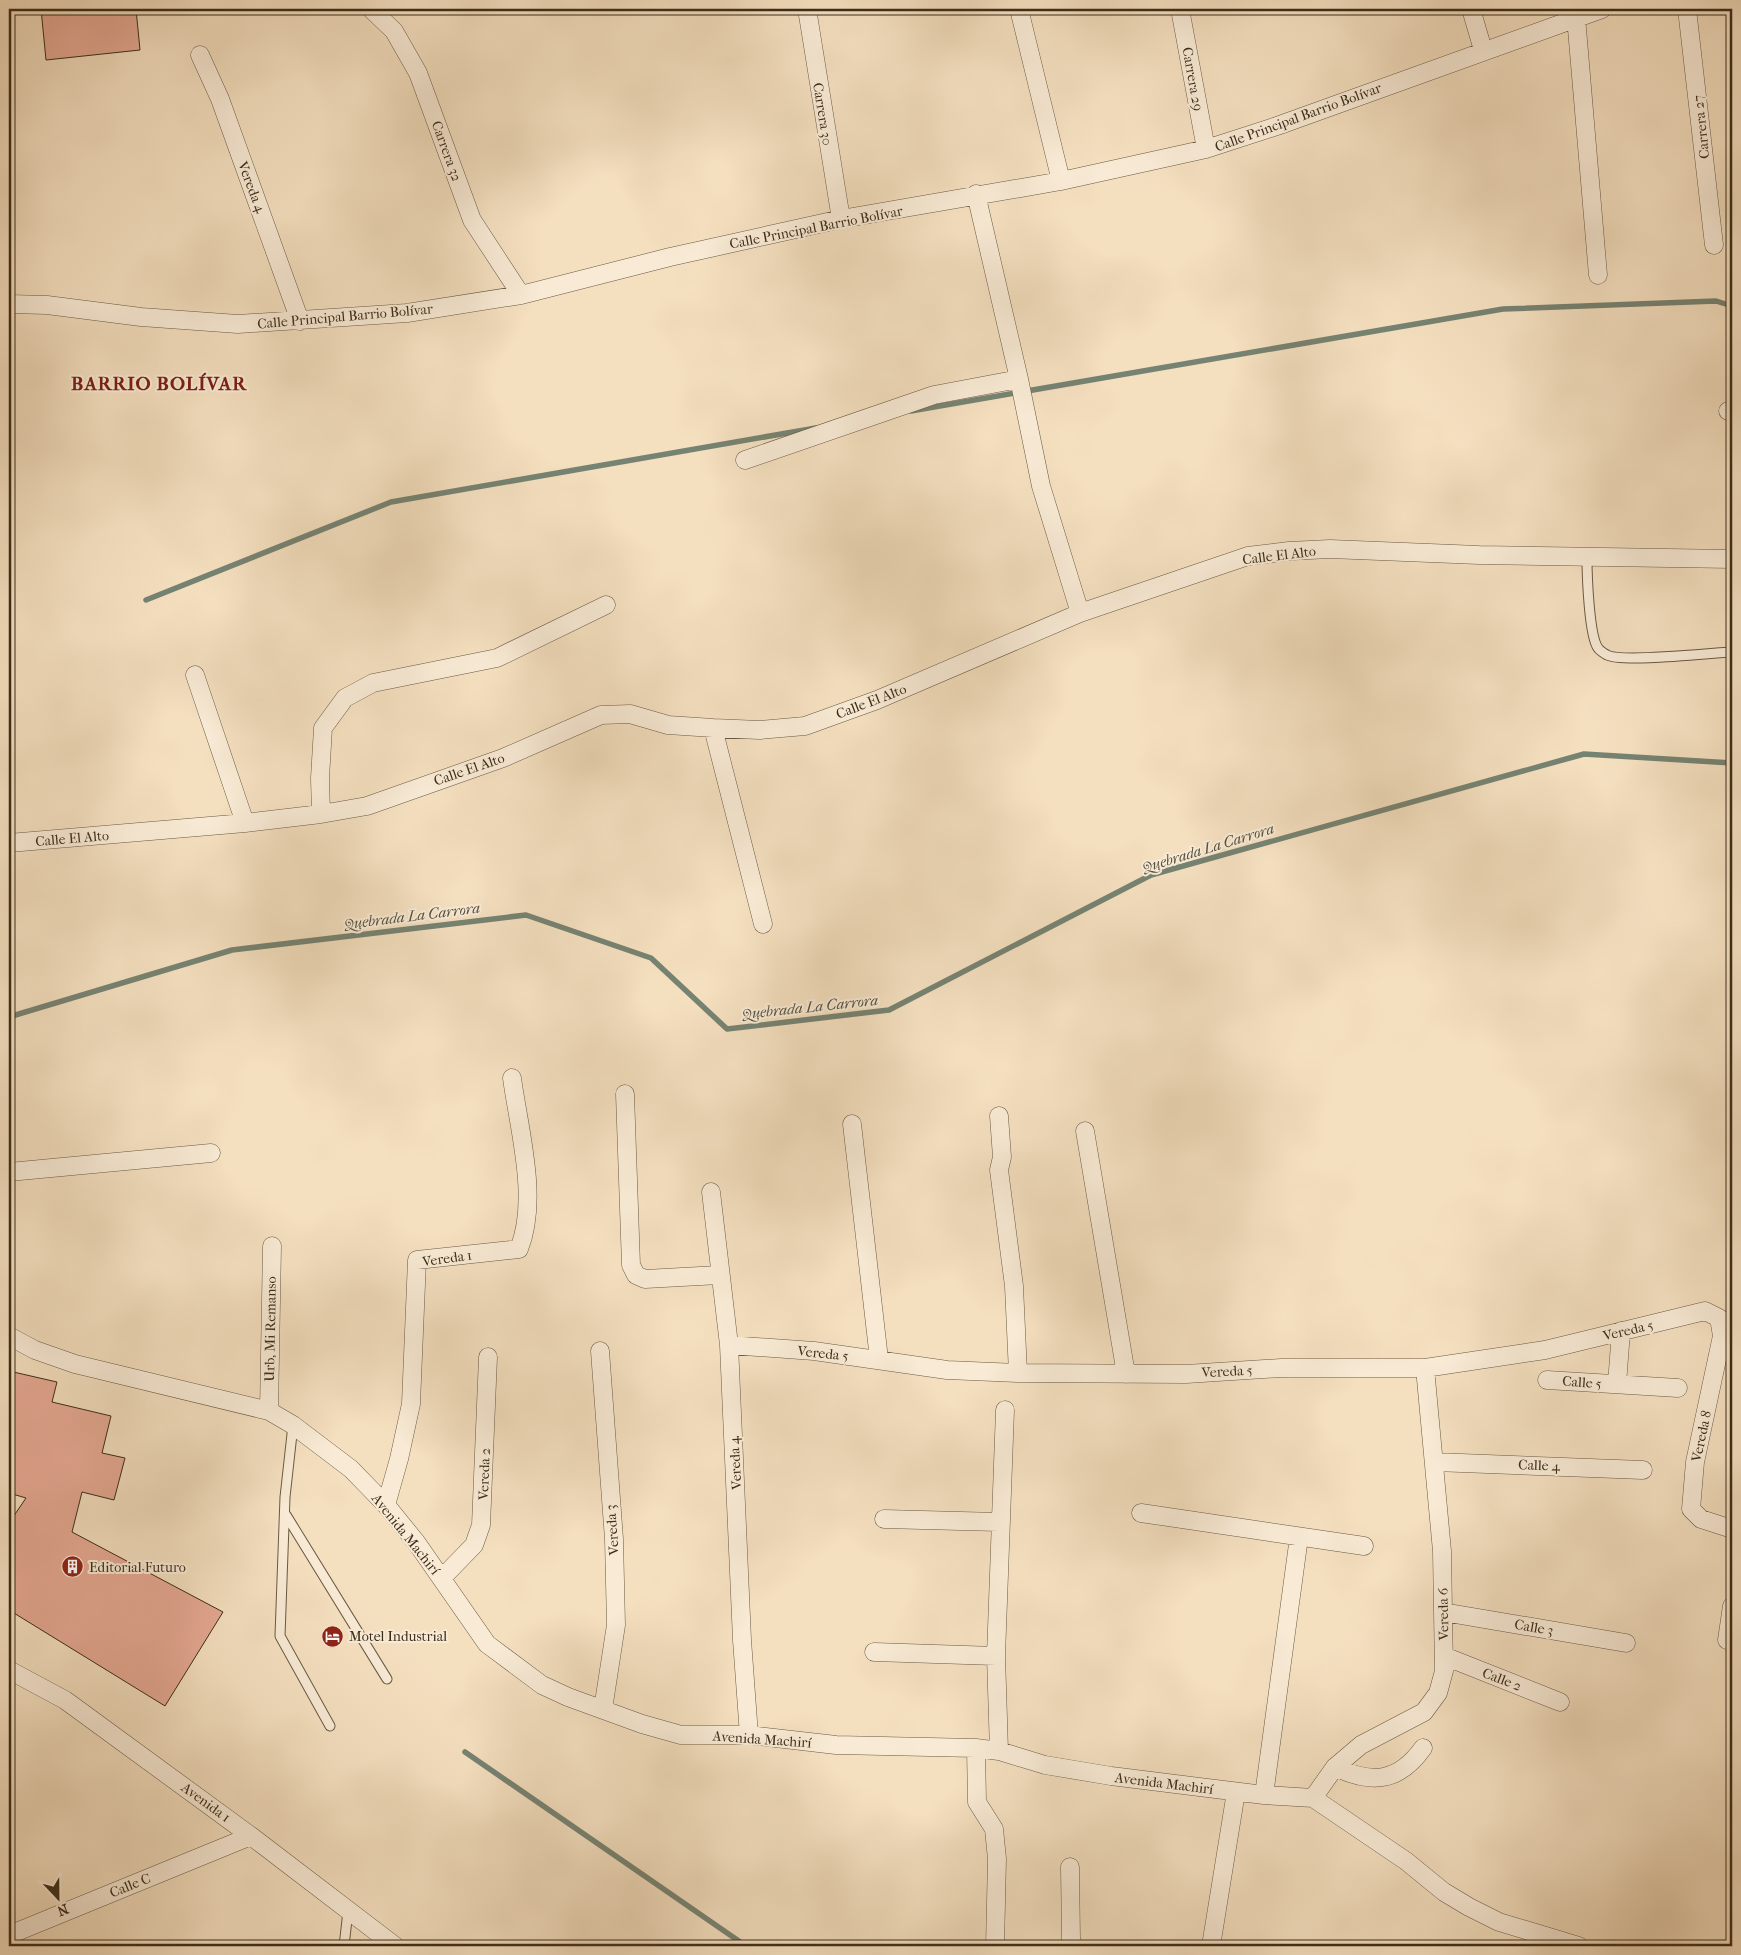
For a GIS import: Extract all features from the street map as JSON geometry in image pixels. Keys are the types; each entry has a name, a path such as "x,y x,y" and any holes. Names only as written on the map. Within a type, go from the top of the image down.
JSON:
{"street":[{"name":"Carrera 32","path":"371,9 394,31 418,73 472,220 522,295"},
{"name":"Carrera 30","path":"807,9 841,219"},
{"path":"1019,9 1062,181"},
{"name":"Carrera 29","path":"1180,9 1206,149"},
{"path":"1471,9 1483,50"},
{"name":"Calle Principal Barrio Bolívar","path":"9,304 47,305 141,317 238,324 408,313 522,295 670,257 841,219 976,194 1062,181 1206,149 1278,126 1483,50 1602,9"},
{"name":"Carrera 27","path":"1688,9 1714,245"},
{"path":"1576,17 1598,275"},
{"name":"Vereda 4","path":"200,55 220,99 300,321"},
{"path":"976,194 1019,378 1041,486 1080,613"},
{"path":"745,460 934,395 1019,378"},
{"name":"Calle El Alto","path":"9,843 244,823 321,814 367,806 503,758 601,715 630,714 668,725 713,728 760,730 806,726 877,700 1080,613 1248,556 1330,549 1587,558 1732,559"},
{"path":"321,814 320,778 323,728 344,698 372,683 497,658 606,606"},
{"path":"195,674 244,823"},
{"path":"713,728 763,924"},
{"name":"Vereda 1","path":"386,1505 399,1459 411,1404 416,1260 519,1249 526,1232 529,1195 512,1078"},
{"path":"625,1094 631,1266 636,1275 645,1278 719,1275"},
{"path":"999,1116 1002,1156 999,1170 1014,1286 1018,1374"},
{"path":"852,1124 878,1360"},
{"path":"1085,1131 1126,1374"},
{"path":"9,1172 211,1153"},
{"name":"Vereda 4","path":"711,1192 719,1275 729,1345 742,1640 749,1735"},
{"name":"Urb, Mi Remanso","path":"269,1411 272,1246"},
{"name":"Vereda 5","path":"729,1345 814,1351 947,1370 1018,1374 1186,1374 1281,1368 1425,1368 1545,1350 1705,1311 1718,1318"},
{"name":"Vereda 8","path":"1718,1318 1722,1336 1695,1462 1691,1508 1701,1518 1732,1529"},
{"name":"Calle 5","path":"1616,1384 1621,1331"},
{"name":"Avenida Machirí","path":"9,1336 34,1350 75,1364 269,1411 293,1425 351,1470 386,1505 442,1578 466,1617 487,1644 542,1685 568,1697 642,1724 681,1735 749,1735 836,1745 976,1748 999,1751 1054,1766 1236,1792 1313,1798"},
{"name":"Vereda 3","path":"600,1351 614,1539 616,1625 603,1709"},
{"name":"Vereda 2","path":"442,1578 474,1545 481,1525 488,1357"},
{"name":"Vereda 6","path":"1313,1798 1335,1768 1361,1745 1424,1712 1438,1693 1444,1671 1442,1551 1425,1368"},
{"name":"Calle 5","path":"1547,1380 1678,1388"},
{"path":"999,1751 996,1656 1005,1410"},
{"name":"Calle 4","path":"1435,1462 1642,1470"},
{"path":"1141,1513 1364,1546"},
{"path":"884,1519 1000,1522"},
{"path":"1264,1795 1299,1537"},
{"path":"1728,1640 1732,1606"},
{"name":"Calle 3","path":"1443,1612 1626,1643"},
{"path":"874,1652 996,1656"},
{"name":"Calle 2","path":"1444,1656 1560,1702"},
{"name":"Avenida 1","path":"9,1670 65,1700 251,1836 395,1946"},
{"path":"976,1748 977,1802 994,1829 995,1836 997,1859 995,1946"},
{"path":"1335,1768 1351,1775 1370,1779 1390,1777 1413,1762 1423,1748"},
{"path":"1211,1946 1236,1792"},
{"path":"1313,1798 1406,1860 1444,1892 1469,1907 1499,1922 1579,1946"},
{"name":"Calle C","path":"9,1935 251,1836"},
{"path":"1070,1867 1071,1940 1074,1946"}],"lane":[{"path":"1587,558 1587,589 1595,638 1598,648 1607,656 1625,658 1732,652"},
{"path":"293,1425 286,1514 280,1636 330,1726"},
{"path":"286,1514 387,1679"},
{"path":"344,1946 348,1911"}],"building":[{"path":"41,9 136,9 140,50 46,60"},
{"name":"Editorial Futuro","path":"9,1371 57,1382 52,1402 111,1416 102,1453 125,1458 114,1500 82,1492 72,1532 223,1612 165,1706 9,1610 9,1523 26,1498 9,1493"}],"waterway":[{"path":"911,411 1503,309 1716,301 1732,306"},
{"path":"146,600 391,502 816,428"},
{"name":"Quebrada La Carrora","path":"9,1017 232,950 526,915 651,958 727,1029 889,1010 1151,875 1584,754 1732,763"},
{"path":"465,1752 746,1946"}],"place":[{"name":"Editorial Futuro","path":"73,1567"},
{"name":"Motel Industrial","path":"333,1636"}],"district":[{"name":"BARRIO BOLÍVAR","path":"159,383"}]}
